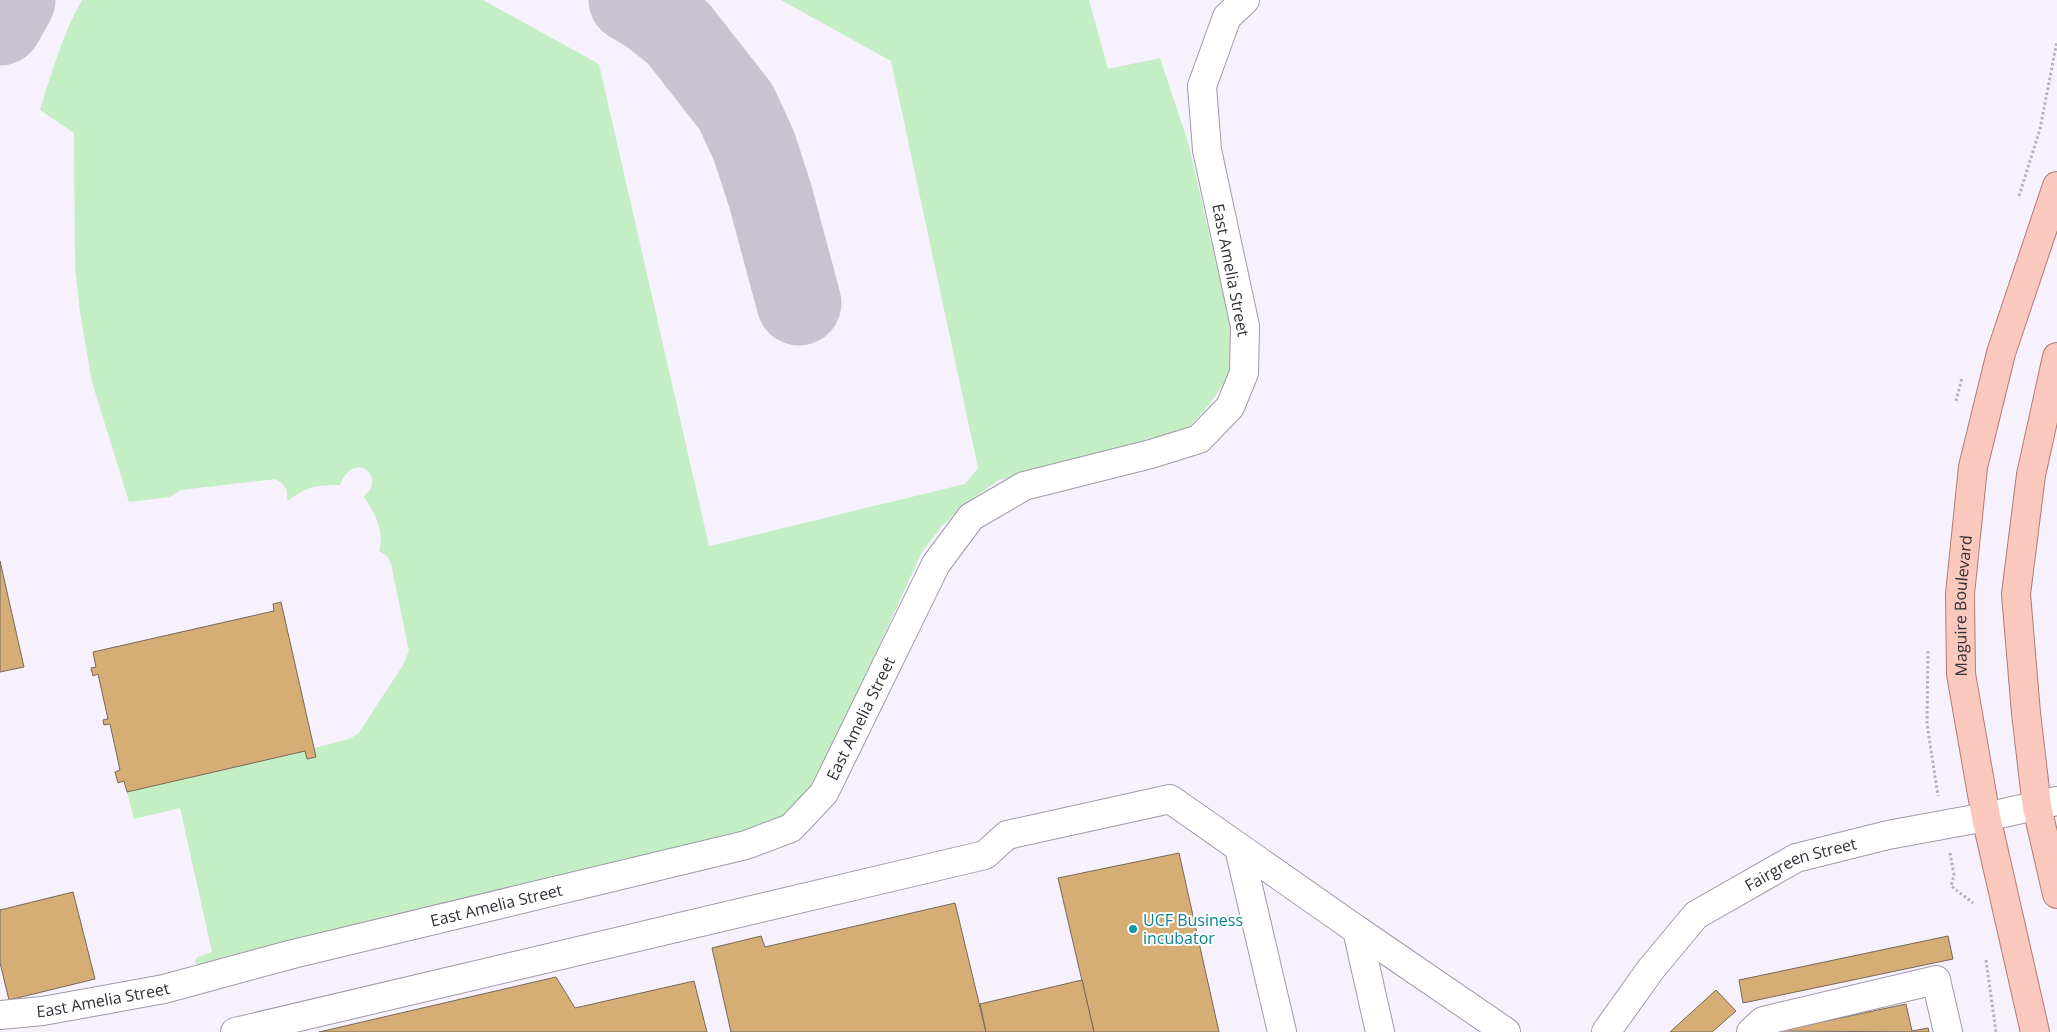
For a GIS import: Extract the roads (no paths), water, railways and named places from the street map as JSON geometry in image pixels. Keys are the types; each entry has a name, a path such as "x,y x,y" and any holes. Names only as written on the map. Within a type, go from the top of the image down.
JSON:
{"main road":[{"name":"Maguire Boulevard","path":"2035,1032 1986,818 1961,674 1960,594 1973,467 2001,353 2057,186"},
{"path":"2057,357 2031,475 2016,594 2026,713 2047,804 2057,894"}],"street":[{"name":"East Amelia Street","path":"0,1015 43,1011 164,989 293,954 746,845 791,828 824,793 936,564 971,517 1024,486 1151,454 1199,439 1230,407 1244,373 1245,326 1207,150 1202,86 1228,17 1245,0"},
{"path":"236,1032 985,855 1007,835 1170,799 1506,1032"},
{"name":"Fairgreen Street","path":"1608,1031 1651,969 1696,916 1796,858 1888,835 1986,818 2047,804"},
{"path":"1239,848 1282,1032"},
{"path":"1357,930 1380,1032"},
{"path":"1751,1032 1763,1021 1936,980 1948,1032"}],"place":[{"name":"UCF Business incubator","path":"1133,929"}]}
